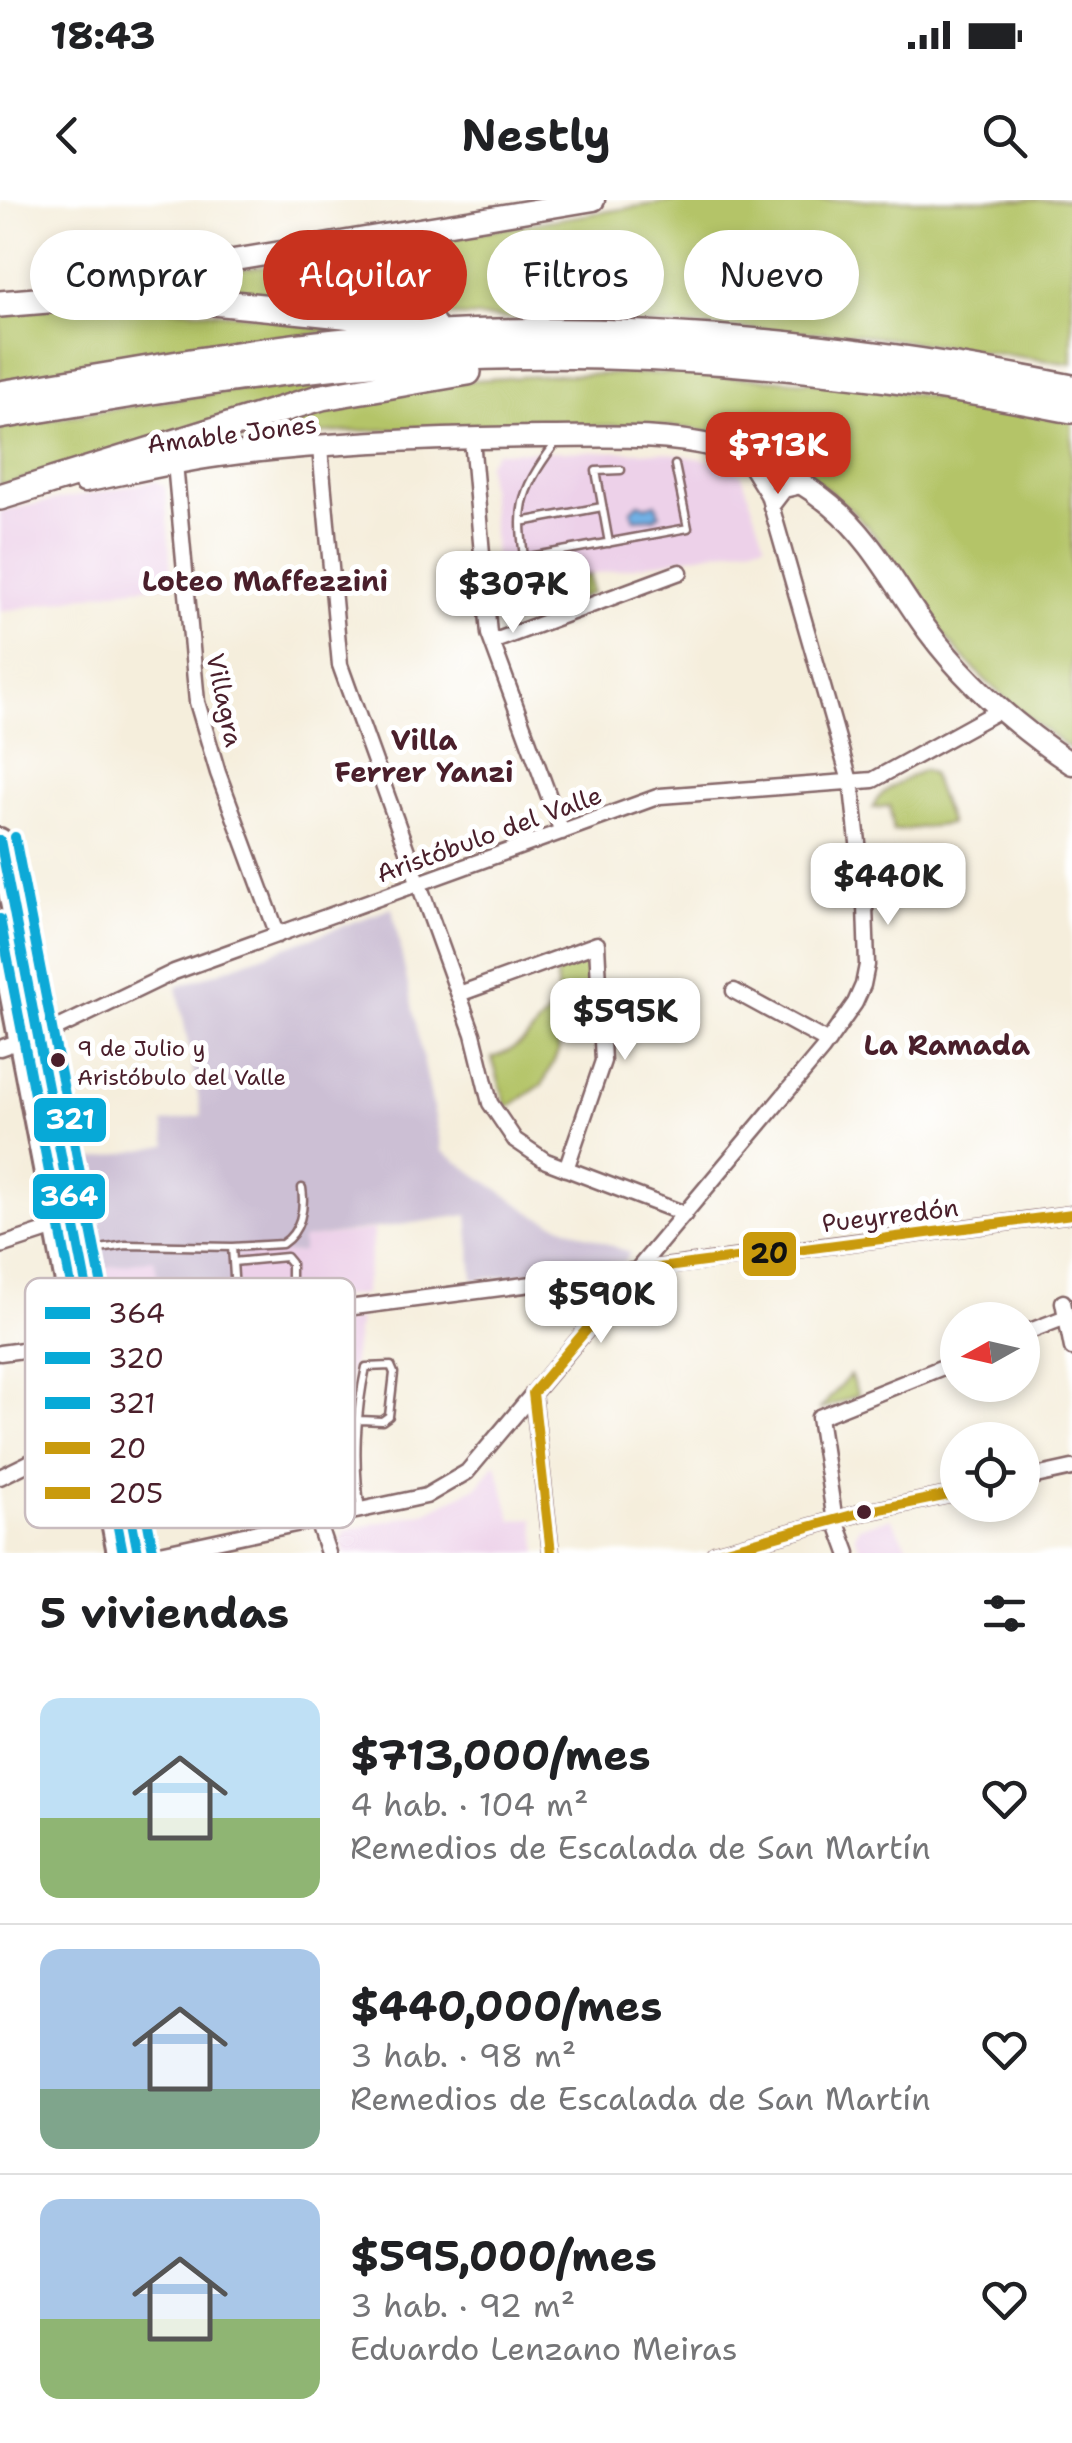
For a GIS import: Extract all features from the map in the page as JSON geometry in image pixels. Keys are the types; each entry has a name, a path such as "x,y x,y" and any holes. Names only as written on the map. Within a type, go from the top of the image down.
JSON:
{"highway":[{"path":"0,302 95,296 162,297 427,324 783,343 1072,373"},
{"path":"0,394 338,342 587,333"},
{"path":"0,416 205,382 372,363 499,356 653,357 854,373 1072,410"},
{"path":"0,498 253,417 351,391 486,370 653,357"},
{"path":"919,359 1072,388"}],"main road":[{"path":"0,840 20,1041"},
{"path":"0,934 20,1041 77,1278"},
{"path":"66,1224 81,1252 83,1278"},
{"path":"116,1528 119,1553"},
{"path":"132,1528 138,1553"}],"street":[{"path":"0,302 594,200"},
{"name":"Amable Jones","path":"0,498 176,463 320,448 560,437 664,439 741,453 805,485 857,531 930,634 1000,710 1072,764"},
{"path":"472,439 492,642 562,832"},
{"path":"320,448 340,665 473,1034 487,1096 497,1117 528,1151 685,1214"},
{"path":"355,1511 426,1496 466,1472 828,1042 863,986 867,965 865,906 851,781 771,507 760,480 741,453"},
{"name":"Villagra","path":"176,463 197,702 218,772 278,934"},
{"path":"771,507 784,490 805,485"},
{"path":"492,642 680,572"},
{"name":"Aristóbulo del Valle","path":"20,1041 174,972 660,796 874,780 1000,710"},
{"path":"459,994 597,944 604,1061 566,1169"},
{"path":"734,991 828,1042"},
{"name":"Pueyrredón","path":"355,1307 1072,1214"},
{"path":"0,1246 66,1224"},
{"path":"1040,1324 1065,1309 1072,1348"},
{"name":"Pueyrredón","path":"0,1352 25,1349"},
{"path":"848,1553 835,1520 819,1417 940,1368"},
{"path":"533,1392 552,1553"},
{"path":"0,1477 25,1465"},
{"path":"1040,1475 1072,1468"},
{"path":"715,1553 940,1496"},
{"path":"160,1553 279,1528"},
{"path":"320,1528 328,1553"}],"lane":[{"path":"527,582 520,522 522,498 560,437"},
{"path":"524,558 688,528 675,465"},
{"path":"608,543 596,471 621,470"},
{"path":"520,522 602,507"},
{"path":"81,1252 126,1245 282,1244 289,1240 300,1219 302,1188"},
{"path":"232,1246 234,1278"},
{"path":"233,1262 286,1257 291,1263 292,1278"},
{"path":"360,1420 382,1422 390,1416 394,1372 391,1366 366,1367 360,1420 356,1478 361,1510"}],"shaded area":[{"path":"496,452 664,452 728,464 742,475 765,543 498,592 487,463"},
{"path":"156,481 165,487 172,584 0,612 0,511"},
{"path":"392,908 442,1151 535,1215 630,1253 623,1262 473,1280 468,1215 302,1239 302,1252 228,1256 230,1278 158,1278 154,1259 102,1268 81,1162 167,1145 163,1123 202,1115 177,987"},
{"path":"374,1230 364,1294 355,1295 355,1278 229,1278 227,1256 302,1252 301,1239"},
{"path":"154,1258 158,1278 104,1278 102,1268"},
{"path":"496,1462 512,1521 534,1518 538,1553 345,1553 341,1540 346,1530 427,1512 478,1486"},
{"path":"891,1518 912,1553 862,1553 855,1535 859,1527"}],"green space":[{"path":"679,200 1072,200 1072,364 854,334 543,320 664,320 664,230 489,230"},
{"path":"487,230 487,317 467,317 467,233"},
{"path":"263,266 263,298 243,296 243,269"},
{"path":"30,309 30,320 243,320 243,315 263,317 263,320 371,326 0,382 0,313"},
{"path":"392,372 0,486 0,427 258,386"},
{"path":"671,373 860,385 1072,421 1072,750 1017,709 968,662 852,511 792,465 740,440 681,428 618,425 377,430 199,447 290,415 444,382"},
{"path":"589,575 592,593 561,605 569,579"},
{"path":"923,770 931,773 950,824 893,831 890,806 873,808 876,801"},
{"path":"579,961 588,967 590,1006 569,1004 556,1034 559,1050 543,1084 507,1108 492,1058 523,1041 558,1004 556,970"},
{"path":"850,1375 858,1395 820,1410 820,1409"}],"water":[{"path":"639,503 656,503 660,514 635,519 631,510"}],"transit line":[{"name":"321","path":"15,837 100,1278"},
{"name":"364","path":"0,840 85,1278"},
{"name":"320","path":"0,919 70,1278"},
{"name":"20","path":"551,1553 533,1393 636,1271 1072,1214"},
{"name":"205","path":"715,1553 856,1514 940,1497"},
{"name":"320","path":"118,1528 123,1553"},
{"name":"364","path":"133,1528 138,1553"},
{"name":"321","path":"149,1528 153,1550"}],"place":[{"name":"9 de Julio y Aristóbulo del Valle","path":"58,1060"}],"district":[{"name":"Loteo Maffezzini","path":"265,581"},
{"name":"Villa Ferrer Yanzi","path":"424,756"},
{"name":"La Ramada","path":"947,1045"}]}
